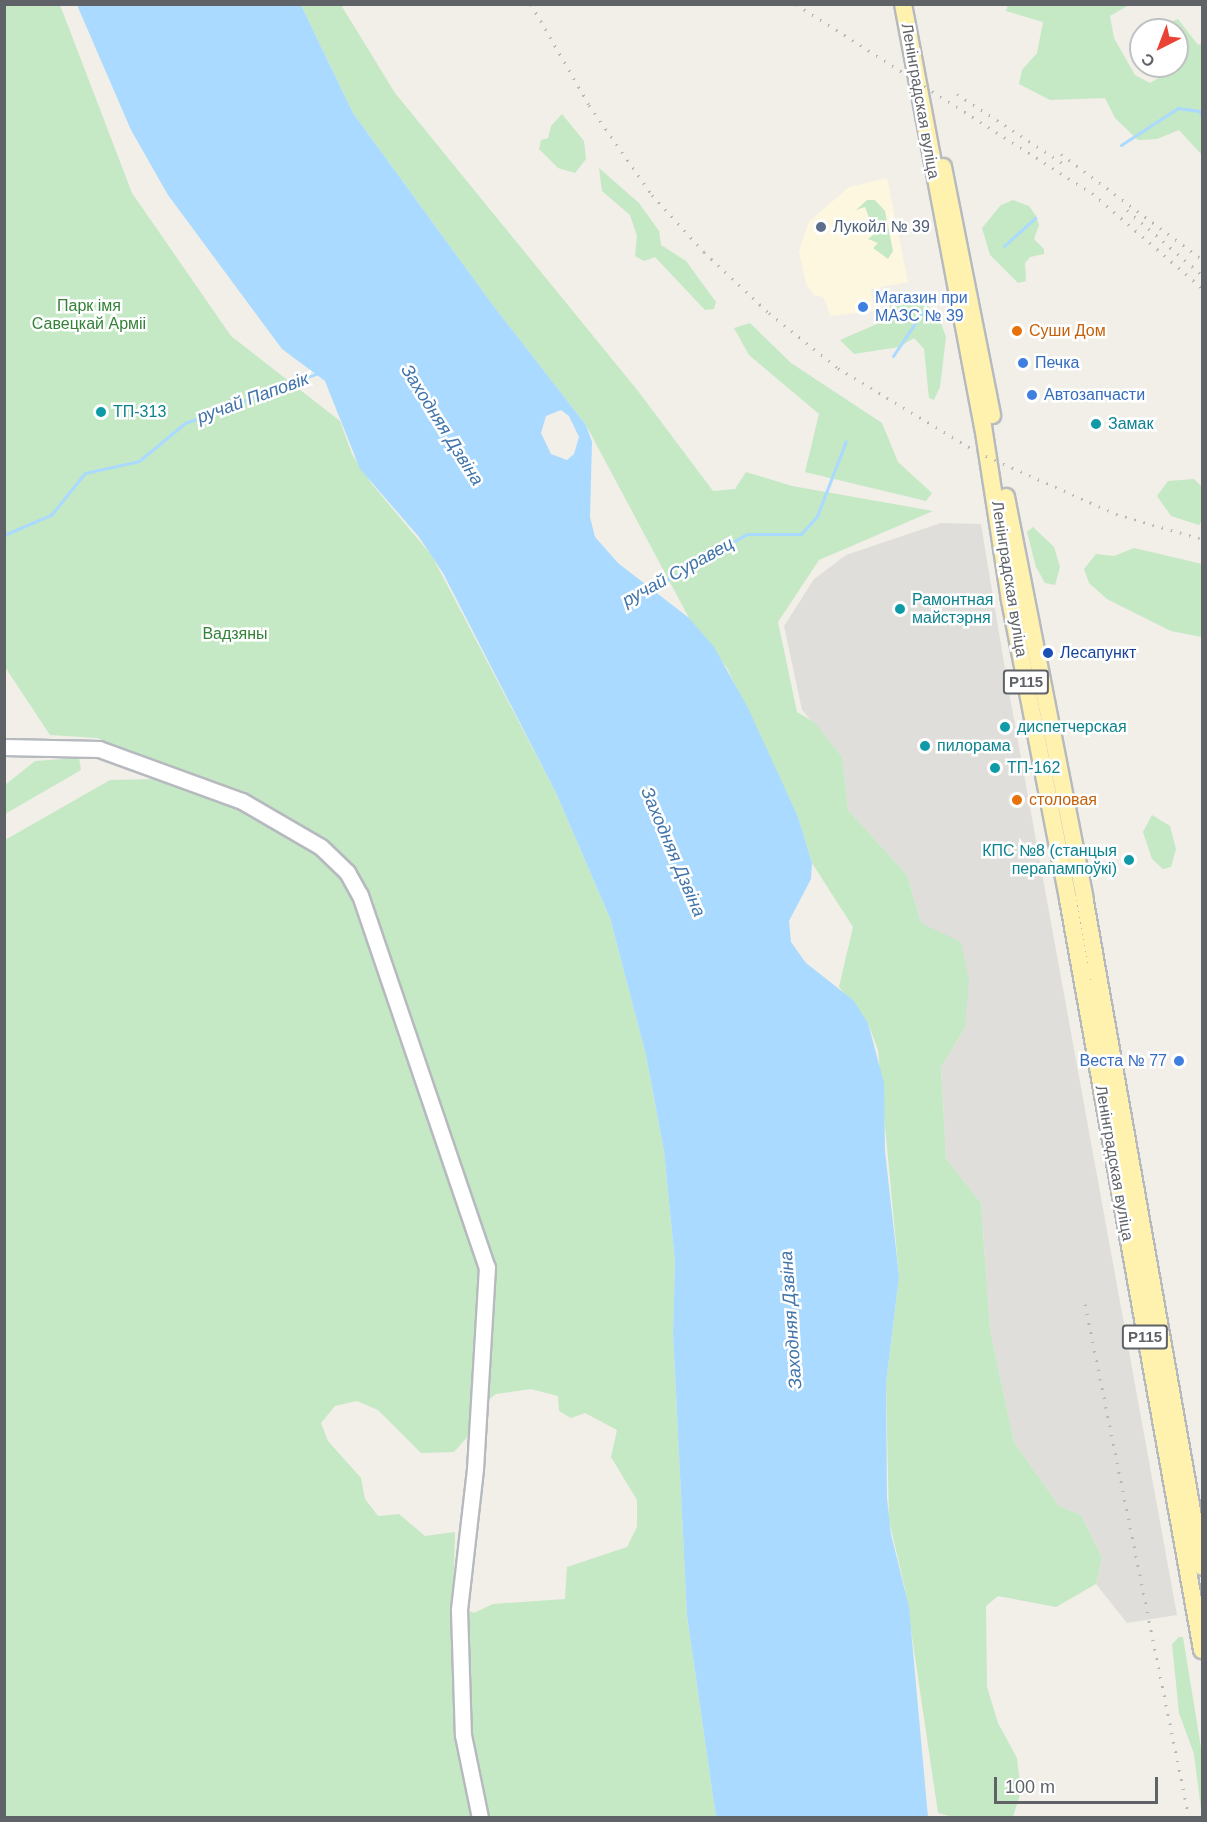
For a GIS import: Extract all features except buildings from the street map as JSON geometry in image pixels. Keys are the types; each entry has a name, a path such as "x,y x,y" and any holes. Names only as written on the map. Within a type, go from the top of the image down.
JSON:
{"main road":[{"name":"Ленінградская вуліца","path":"903,4 989,459 1010,600 1066,887 1203,1650"},
{"name":"Ленінградская вуліца","path":"914,4 1084,896 1203,1567"}],"street":[{"path":"4,747 99,749 242,801 321,848 346,872 360,896 488,1267 475,1469 459,1610 463,1735 480,1818"}],"shaded area":[{"path":"887,178 908,282 871,289 874,311 831,316 823,297 814,295 806,284 799,251 809,222 849,187"},
{"path":"941,523 981,524 1007,681 1177,1615 1127,1623 1096,1584 1102,1557 1081,1515 1059,1506 1014,1442 990,1330 981,1203 946,1159 941,1067 965,1028 921,923 907,875 848,810 842,757 802,710 784,626 814,579 846,555"}],"green space":[{"path":"1008,4 1129,5 1110,16 1114,38 1129,64 1129,78 1141,78 1150,83 1158,78 1189,78 1189,33 1198,45 1202,43 1202,155 1179,130 1157,139 1138,140 1115,118 1105,98 1050,100 1019,84 1022,70 1037,53 1043,22 1006,11"},
{"path":"4,5 60,5 132,193 231,336 340,421 352,454 371,483 432,556 557,795 610,918 646,1055 664,1151 675,1262 673,1333 687,1616 716,1817 5,1817 5,840 110,780 203,778 97,738 50,735 5,667","holes":["531,1389 558,1396 559,1411 571,1418 585,1413 617,1430 611,1457 637,1500 637,1527 627,1547 567,1567 565,1599 493,1604 474,1613 453,1603 455,1532 425,1536 399,1514 378,1516 365,1499 361,1478 328,1441 321,1423 335,1406 357,1401 378,1410 421,1453 454,1452 470,1434 474,1410 496,1394"]},
{"path":"301,5 341,5 395,93 638,391 713,491 735,489 746,472 792,486 933,511 819,560 778,622 797,712 814,722 842,757 848,810 907,875 921,923 961,942 969,979 965,1028 941,1067 946,1159 981,1203 990,1330 1014,1442 1059,1506 1081,1515 1102,1557 1096,1584 1056,1607 998,1596 986,1606 987,1687 998,1723 1017,1758 1021,1791 1013,1817 953,1817 938,1813 905,1589 889,1520 886,1384 899,1276 878,1050 868,1023 839,987 853,927 812,863 798,817 727,668 689,618 586,425 492,304 353,113"},
{"path":"562,114 584,141 586,159 575,173 558,168 539,149 541,140 548,138 551,126"},
{"path":"599,168 639,203 659,231 661,245 686,261 716,302 714,309 705,310 655,257 644,261 635,256 637,236 630,215 602,191"},
{"path":"867,200 875,200 885,211 893,251 888,259 873,248 878,243 868,239 873,235 867,228 861,228 869,218 865,207 856,210"},
{"path":"1013,200 1029,206 1036,216 1039,225 1034,239 1044,249 1044,254 1030,257 1025,263 1026,281 1018,283 990,255 982,228 1001,205"},
{"path":"911,299 923,302 938,315 946,337 940,387 934,400 929,398 924,349 914,338 899,347 854,354 840,340 877,324 893,301"},
{"path":"750,323 791,363 882,423 898,462 932,493 926,501 805,472 819,414 749,355 734,328"},
{"path":"1194,479 1202,487 1202,521 1199,525 1171,516 1157,496 1168,481"},
{"path":"1033,527 1054,547 1060,567 1055,585 1045,583 1036,567 1027,532"},
{"path":"1134,548 1202,564 1202,637 1171,631 1107,599 1089,583 1084,569 1096,554 1114,556"},
{"path":"79,758 81,770 5,814 5,785 35,761"},
{"path":"1152,815 1170,826 1176,849 1171,867 1163,869 1152,859 1143,832"},
{"path":"1179,1637 1183,1637 1202,1754 1202,1817 1194,1754 1179,1713 1172,1644"}],"water":[{"name":"Заходняя Дзвіна","path":"77,5 301,5 353,113 492,304 586,425 592,442 590,517 595,537 618,563 689,618 714,647 748,708 798,817 812,863 811,879 789,921 791,942 806,963 853,1000 868,1023 884,1083 885,1151 899,1276 886,1384 887,1498 891,1534 909,1607 928,1817 716,1817 687,1616 673,1333 675,1262 664,1151 646,1055 610,918 557,795 443,573 419,537 360,469 325,381 282,349 168,195 131,130","holes":["561,410 569,416 579,437 574,454 567,460 551,454 541,433 546,416"]}],"waterway":[{"name":"ручай Суравец","path":"1121,145 1178,108 1199,111 1202,116"},
{"name":"ручай Суравец","path":"1004,246 1035,218"},
{"name":"ручай Суравец","path":"893,356 924,310"},
{"name":"ручай Паповік","path":"4,535 51,515 85,473 139,461 185,423 318,373"},
{"name":"ручай Суравец","path":"653,588 747,534 801,534 817,516 846,441"}],"railway":[{"path":"531,4 589,105 652,195 704,252 769,313 838,368 977,452 1116,514 1202,539"},
{"path":"796,4 1092,193 1202,288"},
{"path":"957,94 1067,166"},
{"path":"1061,154 1202,259"},
{"path":"1127,210 1202,275"},
{"path":"1085,1304 1189,1818"}],"place":[{"name":"Лукойл № 39","path":"821,227"},
{"name":"Магазин при МАЗС № 39","path":"863,307"},
{"name":"Суши Дом","path":"1017,331"},
{"name":"Печка","path":"1023,363"},
{"name":"Автозапчасти","path":"1032,395"},
{"name":"ТП-313","path":"101,412"},
{"name":"Замак","path":"1096,424"},
{"name":"Рамонтная майстэрня","path":"900,609"},
{"name":"Лесапункт","path":"1048,653"},
{"name":"диспетчерская","path":"1005,727"},
{"name":"пилорама","path":"925,746"},
{"name":"ТП-162","path":"995,768"},
{"name":"столовая","path":"1017,800"},
{"name":"КПС №8 (станцыя перапампоўкі)","path":"1129,860"},
{"name":"Веста № 77","path":"1179,1061"}],"park label":[{"name":"Парк імя Савецкай Арміі","path":"89,315"},
{"name":"Вадзяны","path":"235,634"}]}
